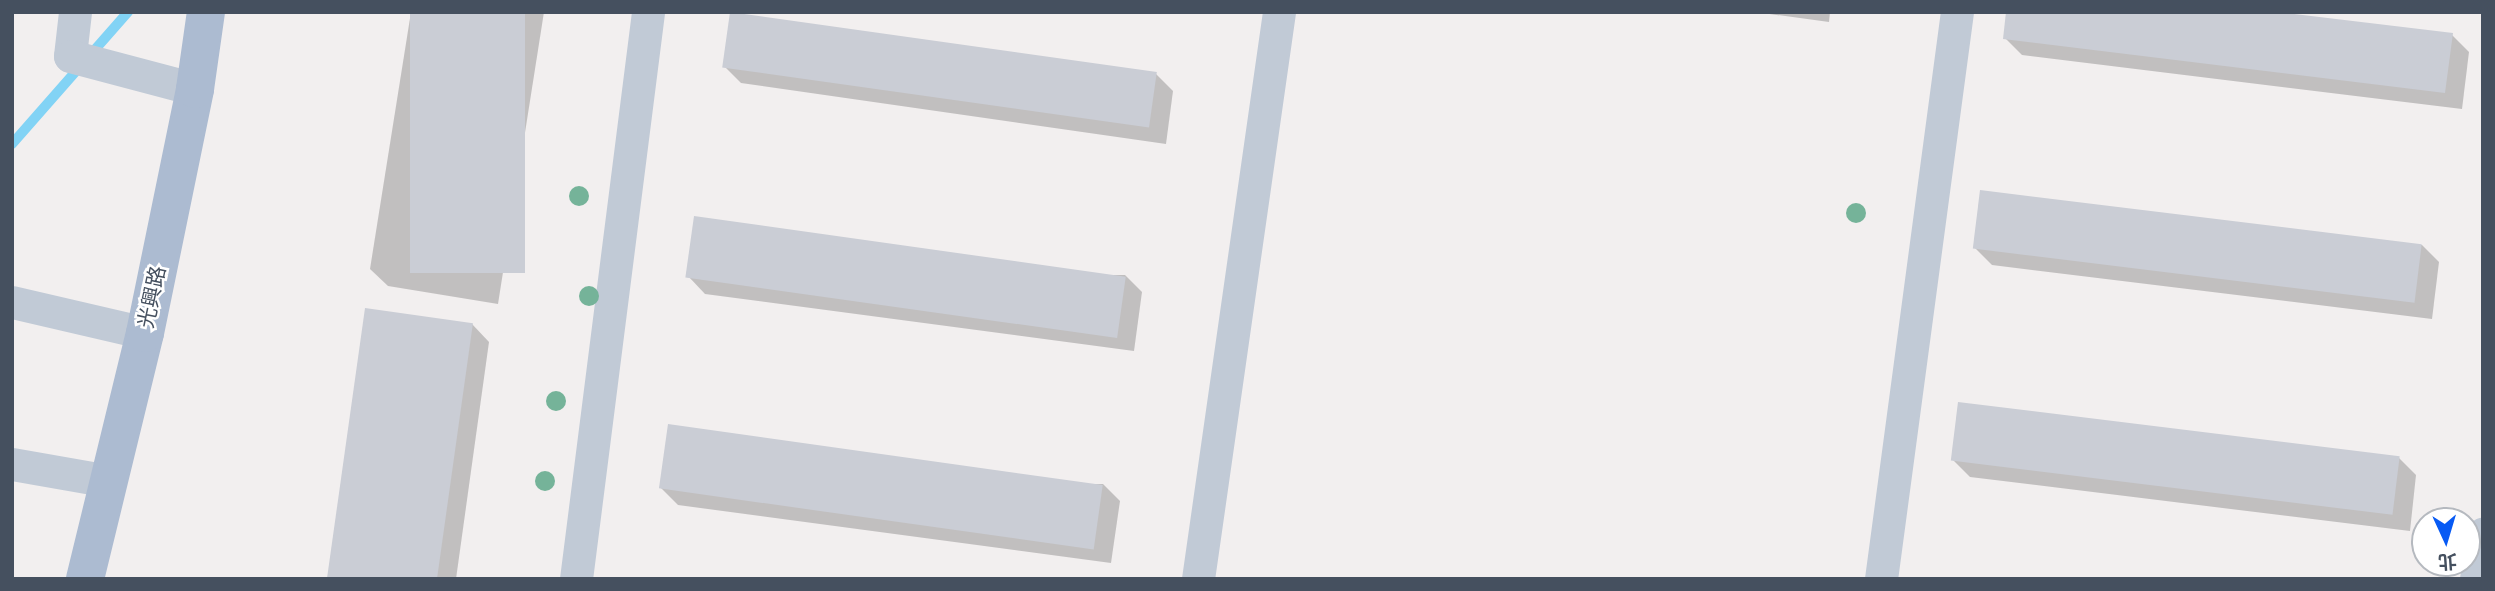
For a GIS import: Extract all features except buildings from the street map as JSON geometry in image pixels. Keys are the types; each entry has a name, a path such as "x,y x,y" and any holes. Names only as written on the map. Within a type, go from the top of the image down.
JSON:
{"main road":[{"name":"光興路","path":"85,579 145,333 195,89 206,12"}],"lane":[{"path":"75,12 70,56 195,89"},
{"path":"576,579 648,12"},
{"path":"1198,579 1279,12"},
{"path":"1881,579 1957,12"},
{"path":"12,302 145,333"},
{"path":"12,464 108,481"},
{"path":"2476,579 2483,534"}],"waterway":[{"path":"12,144 128,12"}]}
